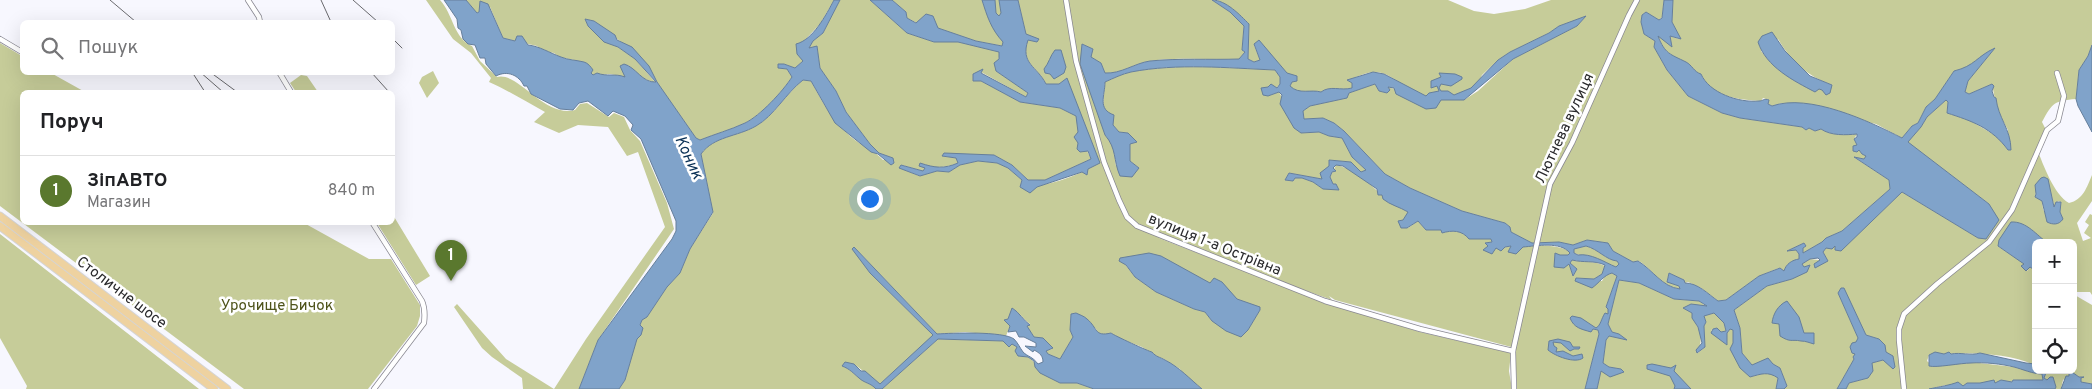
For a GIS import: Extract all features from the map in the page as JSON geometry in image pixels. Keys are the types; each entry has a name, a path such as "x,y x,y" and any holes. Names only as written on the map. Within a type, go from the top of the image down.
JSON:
{"highway":[{"name":"Столичне шосе","path":"0,216 227,389"},
{"name":"Столичне шосе","path":"0,226 214,389"}],"street":[{"path":"248,0 260,20"},
{"name":"вулиця 1-а Острівна","path":"1066,0 1076,61 1104,162 1119,200 1128,217 1137,226 1163,238 1325,301 1420,329 1513,351"},
{"name":"Лютнева вулиця","path":"1514,389 1513,351 1552,179 1572,143 1637,0"},
{"path":"0,40 20,51"},
{"path":"1904,389 1899,340 1899,329 1904,314 1937,284 1986,245 2012,210 2048,130 2058,121 2064,96 2058,73"},
{"path":"281,75 290,90"},
{"path":"374,225 422,301 425,315 424,323 374,389"}],"green space":[{"path":"426,0 440,0 461,38 472,46 480,61 497,77 505,77 514,81 542,101 564,111 575,110 580,104 587,103 609,117 614,113 624,117 630,130 640,141 667,203 674,229 598,340 579,389 554,389 586,339 665,227 638,152 627,156 608,127 578,125 559,133 534,122 545,112 489,82 491,78 471,53 453,39"},
{"path":"466,0 834,0 820,24 803,42 803,61 795,68 784,64 779,68 787,69 792,77 783,90 751,120 700,140 696,138 654,78 625,45 594,21 585,19 588,26 604,41 618,47 635,59 656,83 644,79 628,65 625,77 610,74 593,76 584,62 559,57 554,53 543,51 537,46 503,38 490,7 476,13"},
{"path":"840,0 870,0 907,33 934,42 958,42 1000,52 996,71 1028,93 1026,97 981,72 973,74 981,81 1020,102 1060,108 1077,116 1078,132 1091,159 1045,180 1028,180 1012,165 994,155 943,156 957,158 958,163 945,167 925,168 923,171 902,165 900,168 919,176 937,171 949,172 960,165 978,161 997,163 1008,168 1022,180 1020,187 1030,187 1061,180 1099,163 1066,79 1059,84 1046,84 1028,59 1026,47 1028,39 1036,42 1026,35 1018,0 1212,0 1230,12 1244,25 1242,50 1245,52 1239,59 1161,60 1144,62 1117,72 1105,73 1101,63 1090,57 1093,49 1082,44 1105,135 1113,144 1116,166 1139,168 1130,161 1130,144 1136,142 1128,133 1119,132 1103,107 1105,82 1131,72 1149,69 1203,67 1275,70 1280,77 1280,84 1268,96 1279,92 1301,133 1319,132 1342,138 1352,157 1367,171 1361,172 1351,162 1329,160 1329,166 1322,179 1289,173 1285,180 1293,181 1295,178 1302,178 1313,182 1323,189 1333,184 1330,177 1336,165 1349,169 1388,200 1408,212 1408,228 1418,221 1426,230 1441,230 1442,233 1449,231 1457,232 1469,239 1491,239 1492,242 1486,243 1488,246 1496,248 1546,246 1565,249 1571,253 1560,255 1569,264 1573,276 1577,269 1570,263 1572,260 1597,263 1605,266 1602,274 1594,279 1576,278 1576,281 1602,281 1606,274 1612,273 1617,276 1606,307 1608,314 1605,314 1596,329 1587,322 1593,329 1598,330 1599,334 1585,389 1517,389 1515,348 1335,300 1329,296 1332,300 1156,237 1330,304 1420,332 1511,353 1509,371 1512,389 1202,389 1183,374 1180,369 1164,359 1111,333 1103,335 1098,333 1096,329 1076,313 1071,314 1070,330 1073,337 1060,359 1045,351 1052,349 1034,337 1027,326 1030,324 1013,309 1008,319 1010,326 1006,336 965,332 937,334 854,247 870,273 934,336 880,384 854,364 842,366 876,389 619,389 625,380 642,319 647,317 667,287 680,273 690,249 713,213 701,154 706,148 719,140 749,130 762,122 803,80 811,81 835,120 855,140 883,160 893,158 879,153 870,144 846,112 836,91 820,68 817,47 809,48 813,41 823,33","holes":["1161,256 1198,278 1201,282 1246,307 1260,310 1248,330 1212,321 1205,312 1156,292 1135,277 1120,258"]},
{"path":"892,0 982,0 990,23 993,0 1000,0 1004,27 1003,46 976,41 937,28 933,16 926,14 917,23 907,18 906,12"},
{"path":"1217,0 1448,0 1474,11 1494,14 1525,9 1551,0 1664,0 1662,17 1659,20 1646,12 1642,15 1641,22 1644,34 1655,41 1654,47 1667,70 1688,96 1722,113 1740,118 1802,127 1806,130 1809,128 1815,131 1821,129 1834,134 1857,134 1854,139 1858,146 1853,147 1854,151 1857,152 1859,149 1862,154 1867,156 1865,159 1855,158 1889,180 1890,189 1842,231 1826,238 1803,253 1803,248 1806,246 1804,243 1789,250 1796,250 1799,254 1799,259 1786,266 1784,271 1779,268 1759,276 1726,300 1718,301 1701,288 1688,282 1685,283 1684,280 1669,273 1667,281 1679,286 1680,289 1668,285 1639,261 1633,262 1613,251 1607,243 1587,240 1573,245 1559,242 1532,243 1511,232 1510,227 1505,223 1462,211 1410,188 1385,174 1334,123 1323,118 1304,119 1303,111 1310,106 1346,98 1349,93 1375,84 1379,91 1387,93 1390,90 1387,87 1399,90 1416,101 1424,102 1444,97 1464,100 1478,91 1513,59 1577,26 1585,17 1559,26 1510,52 1482,75 1477,87 1469,93 1457,97 1437,95 1421,99 1393,78 1374,72 1348,80 1352,83 1352,88 1332,88 1321,92 1297,91 1290,87 1292,81 1297,81 1297,76 1287,74 1259,41 1254,45 1260,60 1254,62 1248,59 1249,24 1236,12"},
{"path":"1673,0 2092,0 2092,45 2088,56 2079,70 2076,99 2058,102 2052,106 2042,122 2046,130 2037,149 2054,186 2069,203 2081,196 2092,175 2092,201 2077,223 2083,241 2091,238 2084,233 2089,225 2085,222 2090,214 2092,215 2092,295 2090,292 2077,292 2077,239 2042,239 2039,237 1999,244 1999,247 2025,264 2027,271 2030,267 2032,268 2032,364 2015,358 1980,354 1934,354 1929,355 1927,361 1934,367 1942,364 1971,362 2014,367 2032,372 2032,374 2042,374 2043,380 2013,381 1993,389 1953,389 1946,385 1929,389 1846,389 1849,383 1868,378 1872,363 1883,360 1893,368 1879,339 1866,335 1843,288 1838,293 1858,338 1854,359 1837,389 1784,389 1787,386 1780,368 1773,364 1752,365 1742,353 1740,328 1734,310 1767,286 1792,279 1804,267 1801,264 1810,259 1828,261 1823,252 1826,248 1836,245 1841,250 1902,192 1978,238 1989,204 1907,142 1921,127 1927,117 1946,100 1948,102 1947,113 1969,120 1998,137 2008,150 2008,130 1997,110 1992,84 1969,94 1965,92 1968,81 1994,49 1969,66 1954,71 1935,99 1926,107 1918,123 1912,126 1902,138 1876,124 1782,103 1772,106 1768,104 1769,100 1763,98 1761,101 1726,96 1711,88 1701,74 1695,72 1688,63 1675,58 1664,49 1657,34 1672,46 1669,36 1680,39 1672,22","holes":["1778,39 1800,67 1823,82 1832,85 1822,88 1803,85 1783,73 1761,51","2048,185 2055,208 2058,201 2061,202 2060,212 2062,216 2046,215 2042,200 2035,197 2036,192"]},
{"name":"Урочище Бичок","path":"0,43 20,55 20,75 55,75 81,90 20,90 20,221 0,206"},
{"path":"433,71 439,83 427,98 419,83 422,77"},
{"path":"301,75 307,76 317,90 295,90 290,83"},
{"path":"395,218 430,276 416,285 378,225 395,225"},
{"name":"Урочище Бичок","path":"25,225 308,225 369,259 391,259 420,305 420,316 417,326 368,389 244,389"},
{"path":"0,234 199,389 26,389 27,386 0,338"},
{"path":"1586,246 1609,259 1617,261 1619,264 1616,267 1574,253 1574,249"},
{"path":"1619,280 1639,283 1674,299 1699,301 1707,307 1684,308 1692,313 1693,319 1700,331 1701,342 1698,353 1705,347 1704,326 1706,322 1704,316 1714,313 1724,323 1726,332 1721,332 1717,328 1711,330 1727,344 1727,333 1730,329 1733,330 1733,343 1750,377 1764,374 1774,375 1778,377 1776,389 1597,389 1601,370 1621,369 1609,367 1603,363 1606,340 1609,336 1625,339 1619,334 1612,332 1608,324"},
{"path":"2077,296 2092,305 2092,384 2081,382 2081,378 2074,374 2077,374"},
{"path":"457,304 506,359 554,389 523,389 522,378 482,348 454,307"},
{"path":"938,339 1003,341 1009,346 1012,343 1017,347 1018,356 1028,357 1060,383 1077,383 1094,389 882,389"},
{"path":"2046,374 2069,374 2063,380 2061,389 2055,389 2055,385 2044,378"}],"water":[{"name":"Коник","path":"444,0 466,0 477,13 479,12 480,1 488,4 503,38 515,41 517,36 522,36 528,45 564,58 587,63 593,70 591,73 593,75 597,73 625,77 620,66 624,64 632,68 643,78 656,82 635,59 618,47 604,42 588,26 585,19 594,21 615,35 617,40 632,47 649,66 657,82 696,138 700,140 751,120 771,103 792,77 787,69 778,68 778,64 795,68 803,61 797,54 796,44 808,38 823,19 834,0 840,0 823,33 813,41 809,48 817,46 820,68 836,91 846,112 870,144 879,153 893,158 894,163 891,165 878,154 871,152 835,123 811,81 803,80 762,122 749,130 719,140 706,148 701,154 713,212 690,249 680,273 667,287 647,317 642,320 640,325 643,328 641,335 637,339 625,380 619,389 579,389 598,340 672,239 676,231 676,221 641,139 631,130 633,125 625,116 613,111 608,116 588,101 579,103 573,110 560,109 531,94 527,86 524,86 516,76 504,73 496,76 486,64 485,58 480,58 475,45 468,44 463,39 461,30 458,28 457,19"},
{"path":"870,0 892,0 906,12 907,18 916,23 926,14 933,16 938,28 976,41 1002,46 1003,42 992,27 982,0 995,0 996,13 999,16 1001,13 999,0 1018,0 1026,34 1039,39 1037,42 1028,40 1026,54 1028,60 1046,84 1059,84 1067,78 1100,163 1088,169 1087,175 1082,172 1037,187 1030,193 1020,187 1022,180 1008,168 997,163 978,161 960,165 949,172 937,171 920,176 899,168 901,165 923,171 925,168 919,166 920,163 939,167 958,163 956,158 942,156 944,153 994,155 1012,165 1028,180 1045,180 1091,159 1088,151 1080,152 1077,149 1078,143 1074,137 1078,132 1076,116 1060,108 1020,102 981,81 973,81 973,74 983,69 981,73 1026,97 1028,93 996,71 994,63 999,59 999,52 958,42 934,42 907,33"},
{"path":"1212,0 1227,5 1249,24 1248,59 1254,62 1260,60 1254,44 1259,40 1287,73 1297,76 1297,81 1292,82 1290,86 1294,89 1321,92 1332,88 1352,88 1352,83 1347,80 1373,72 1384,74 1426,96 1429,93 1439,91 1437,86 1431,88 1431,81 1441,77 1439,73 1455,74 1462,77 1462,79 1451,86 1441,84 1439,88 1441,91 1448,91 1454,95 1471,88 1498,60 1510,52 1559,26 1586,16 1577,26 1513,59 1464,100 1441,100 1436,108 1426,109 1396,94 1394,88 1388,87 1390,90 1387,93 1379,91 1375,84 1349,93 1347,98 1310,106 1303,111 1304,119 1323,118 1334,123 1385,174 1410,188 1462,211 1505,223 1510,227 1511,232 1532,243 1559,242 1573,245 1587,240 1608,243 1613,251 1633,262 1638,261 1668,285 1680,289 1679,286 1667,282 1669,273 1684,280 1685,283 1699,287 1718,301 1726,300 1759,276 1780,268 1784,271 1786,266 1799,259 1799,254 1796,250 1787,251 1804,243 1806,246 1803,248 1803,253 1826,238 1842,231 1890,189 1889,180 1854,157 1864,159 1866,156 1859,150 1857,152 1853,151 1853,146 1857,145 1854,139 1857,137 1857,134 1834,134 1821,129 1815,131 1809,128 1806,130 1802,127 1740,118 1722,113 1688,96 1667,70 1654,47 1655,41 1644,34 1641,22 1642,15 1646,12 1659,20 1662,18 1664,0 1673,0 1672,22 1681,39 1670,36 1672,47 1658,36 1663,47 1672,55 1688,63 1701,74 1711,87 1726,95 1751,101 1767,99 1769,100 1768,104 1772,106 1787,103 1803,103 1821,106 1856,117 1902,138 1912,126 1918,123 1926,107 1935,99 1954,71 1971,64 1995,48 1968,81 1965,92 1969,94 1992,84 1994,86 1992,91 2009,136 2011,150 2008,150 2002,142 1981,126 1947,113 1948,102 1946,100 1927,117 1908,142 1989,204 1999,220 1986,239 1978,238 1902,192 1841,251 1835,250 1835,246 1832,249 1826,248 1823,252 1828,261 1815,268 1814,264 1820,260 1818,258 1810,259 1802,264 1804,267 1810,265 1807,272 1792,279 1767,286 1734,310 1740,328 1742,353 1752,365 1768,358 1780,368 1787,386 1784,389 1776,389 1778,378 1771,374 1750,377 1740,368 1730,349 1733,343 1733,330 1730,329 1727,333 1727,345 1711,333 1713,329 1717,328 1721,332 1726,331 1724,323 1714,313 1704,316 1706,322 1704,326 1705,347 1697,353 1696,350 1702,343 1698,327 1692,318 1692,313 1683,308 1691,304 1707,306 1699,301 1674,299 1639,283 1619,280 1608,324 1612,332 1619,334 1627,340 1609,336 1606,340 1603,363 1609,367 1621,369 1624,372 1610,377 1601,371 1597,389 1585,389 1599,334 1598,330 1593,329 1591,332 1578,328 1570,318 1572,316 1581,318 1596,328 1598,327 1605,313 1608,314 1606,307 1617,276 1612,273 1609,274 1592,288 1575,281 1576,278 1594,279 1602,274 1605,265 1572,260 1570,263 1577,269 1573,276 1569,264 1564,268 1554,267 1555,253 1568,255 1570,253 1560,247 1548,245 1523,247 1516,254 1508,252 1511,246 1505,247 1501,251 1496,248 1492,254 1483,250 1488,246 1485,243 1492,242 1491,239 1469,239 1457,232 1449,231 1442,233 1441,230 1426,230 1418,221 1407,228 1401,228 1398,221 1403,220 1408,212 1383,199 1382,195 1378,195 1377,189 1343,166 1336,165 1333,168 1336,171 1332,172 1330,177 1333,184 1336,184 1339,190 1323,189 1313,182 1302,178 1295,178 1293,181 1285,180 1289,173 1322,179 1320,173 1329,166 1329,160 1351,162 1361,172 1366,170 1352,157 1342,138 1319,132 1301,133 1294,128 1280,104 1282,95 1279,92 1268,96 1263,95 1261,88 1268,87 1271,84 1277,88 1280,84 1280,77 1275,70 1203,67 1149,69 1131,72 1105,82 1103,102 1105,109 1114,115 1113,125 1119,132 1128,133 1137,142 1130,144 1130,161 1139,168 1132,177 1120,176 1113,150 1105,135 1080,64 1082,44 1093,49 1091,57 1101,63 1105,73 1117,72 1150,61 1239,59 1245,52 1242,50 1244,26 1230,12","holes":["1590,247 1609,259 1617,261 1619,264 1616,267 1593,257 1574,253 1574,249"]},
{"path":"1772,32 1785,51 1810,76 1832,85 1830,93 1826,95 1819,89 1815,92 1790,78 1767,59 1758,42 1762,36"},
{"path":"2092,45 2092,132 2076,99 2079,70 2088,56"},
{"path":"1055,50 1061,50 1066,67 1064,73 1054,79 1050,74 1045,73 1044,69"},
{"path":"2044,177 2048,179 2054,207 2056,202 2061,202 2060,212 2063,219 2058,223 2047,222 2042,201 2035,197 2035,185"},
{"path":"2011,222 2027,226 2043,239 2032,239 2032,268 2030,267 2026,271 2021,266 2024,264 1998,246 1999,240"},
{"path":"854,247 937,334 977,333 1008,336 1014,339 1023,352 1038,364 1043,362 1041,355 1025,346 1036,347 1036,343 1024,337 1019,337 1016,331 1008,332 1010,326 1004,320 1008,319 1012,308 1030,325 1027,326 1034,337 1043,338 1053,348 1046,351 1048,354 1060,359 1073,337 1070,330 1071,314 1076,313 1086,318 1099,333 1111,333 1152,352 1180,370 1202,389 1094,389 1077,383 1060,383 1040,373 1035,367 1034,361 1028,357 1018,356 1015,351 1017,347 1012,344 1009,347 1003,341 938,339 882,389 876,389 842,366 845,362 854,364 880,384 933,335 870,273 852,249"},
{"path":"1149,253 1161,256 1210,283 1214,278 1222,282 1237,299 1260,307 1248,330 1241,337 1226,331 1212,321 1205,312 1156,292 1135,277 1126,265 1119,261 1120,258"},
{"path":"1841,288 1844,288 1866,335 1879,339 1885,345 1886,352 1893,356 1895,367 1893,369 1883,360 1872,363 1873,371 1868,378 1849,383 1846,389 1837,389 1854,359 1855,354 1852,353 1850,347 1858,338 1838,293"},
{"path":"1787,301 1799,317 1804,333 1814,333 1814,344 1805,341 1789,340 1780,336 1779,324 1772,323 1779,307"},
{"path":"1558,339 1570,342 1573,347 1580,347 1570,351 1561,343 1553,342 1557,348 1556,352 1563,351 1573,356 1582,354 1583,358 1570,360 1555,355 1548,350 1549,341"},
{"path":"1935,352 1944,354 1949,352 1951,354 1980,353 2032,364 2032,372 1987,363 1929,366 1929,355"},
{"path":"1652,364 1671,368 1676,365 1674,371 1691,389 1674,389 1675,386 1670,376 1647,369 1647,365"},
{"path":"2042,374 2046,374 2044,378 2047,380 2053,377 2055,389 1929,389 1958,382 1963,386 1967,383 1994,380 1995,383 2001,380 2012,382 2013,380 2043,380"},
{"path":"2069,374 2075,374 2079,377 2084,377 2081,378 2081,382 2092,384 2092,389 2061,389 2066,376 2069,376"}],"railway":[{"path":"110,0 134,20"},
{"path":"321,0 330,20"},
{"path":"353,0 376,20"},
{"path":"395,41 402,48"},
{"path":"194,75 204,90"},
{"path":"203,75 221,90"},
{"path":"214,75 234,90"},
{"path":"374,75 387,90"}],"place":[{"name":"ЗіпАВТО","path":"451,281"}]}
